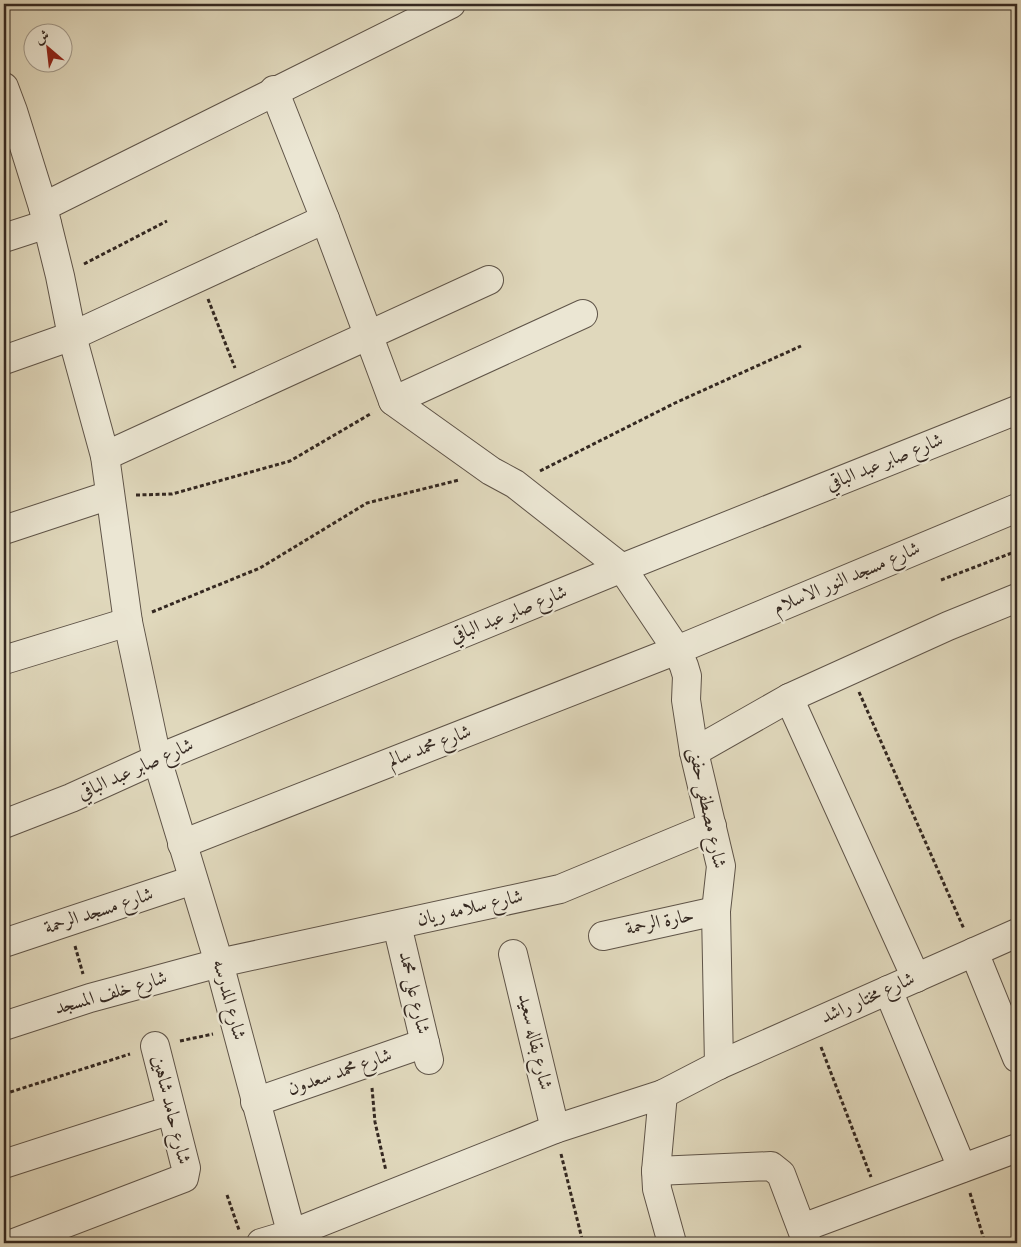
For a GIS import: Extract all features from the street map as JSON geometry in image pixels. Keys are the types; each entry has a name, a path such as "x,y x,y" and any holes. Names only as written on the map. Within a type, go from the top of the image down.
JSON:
{"street":[{"path":"4,238 274,90 451,4"},
{"name":"شارع المدرسه","path":"4,87 45,216 72,336 105,456 128,622 157,759 219,963 293,1239"},
{"path":"274,90 325,219 393,401 583,314"},
{"path":"4,360 72,336 325,219"},
{"path":"105,456 489,280"},
{"name":"شارع مصطفى حفنى","path":"393,401 491,471 516,484 622,568 677,650 687,676 686,700 694,752 721,866 716,911 719,1065"},
{"name":"شارع صابر عبد الباقي","path":"4,824 71,798 157,759 622,568 1017,410"},
{"path":"4,530 110,495"},
{"name":"شارع مسجد النور الاسلام","path":"677,650 1017,508"},
{"path":"694,752 789,698 948,626 1017,598"},
{"path":"4,660 128,622"},
{"name":"شارع محمد سالم","path":"182,844 677,650"},
{"path":"789,698 916,978"},
{"name":"شارع سلامه ريان","path":"219,963 397,926 560,889 712,826"},
{"name":"شارع مسجد الرحمة","path":"4,943 194,880"},
{"name":"حارة الرحمة","path":"603,936 716,911"},
{"name":"شارع على محمد","path":"397,926 427,1052"},
{"name":"شارع مختار راشد","path":"251,1239 293,1239 391,1194 555,1129 663,1094 719,1065 1017,933"},
{"path":"974,952 1017,1058"},
{"name":"شارع بقاله سعيد","path":"513,954 555,1129"},
{"name":"شارع خلف المسجد","path":"4,1026 90,998 219,963"},
{"path":"888,990 962,1168"},
{"name":"شارع حامد شاهين","path":"18,1243 182,1180 186,1174 186,1168 154,1046"},
{"name":"شارع محمد سعدون","path":"255,1102 370,1063 427,1052"},
{"path":"663,1094 656,1171 657,1189 672,1243"},
{"path":"4,1164 171,1110"},
{"path":"656,1171 771,1166 781,1174 804,1236 880,1199 1017,1148"}],"path":[{"path":"60,276 168,221"},
{"path":"200,278 245,393"},
{"path":"516,484 674,403 801,346"},
{"path":"110,495 172,494 290,461 393,401"},
{"path":"128,622 260,568 367,503 491,471"},
{"path":"941,580 1017,552"},
{"path":"850,671 974,952"},
{"path":"68,922 90,998"},
{"path":"812,1024 880,1199"},
{"path":"4,1094 154,1046 236,1030"},
{"path":"370,1063 375,1122 391,1194"},
{"path":"555,1129 583,1243"},
{"path":"962,1168 985,1243"},
{"path":"227,1195 251,1239"}]}
